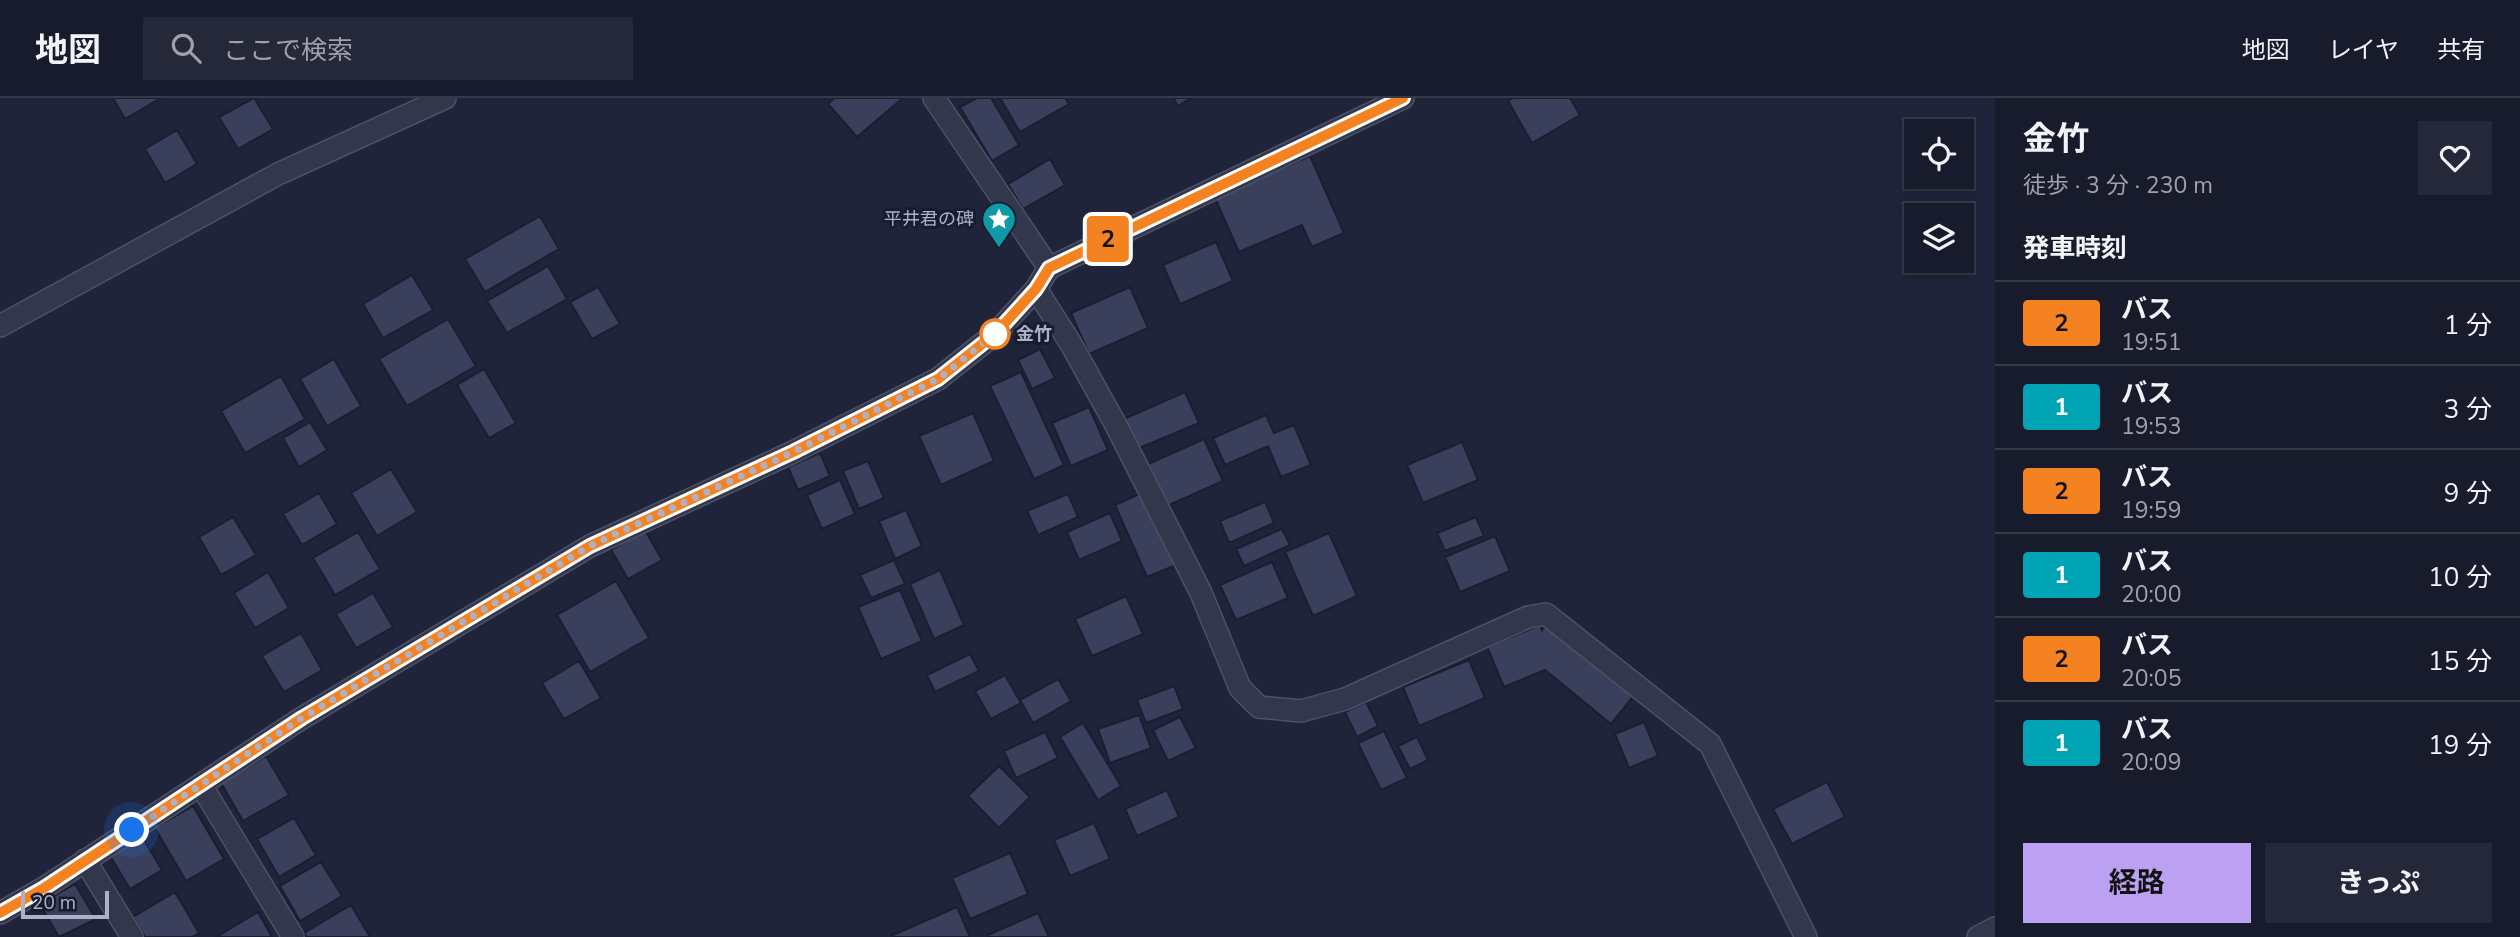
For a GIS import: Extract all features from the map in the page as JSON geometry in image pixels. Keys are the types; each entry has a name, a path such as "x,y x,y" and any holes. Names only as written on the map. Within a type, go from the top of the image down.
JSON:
{"street":[{"path":"0,326 278,174 445,98"},
{"path":"934,98 1049,268"},
{"path":"0,913 302,718 590,546 793,452 938,379 996,333 1036,289 1049,268 1403,98"},
{"path":"1036,289 1071,344 1123,439 1201,593 1240,688 1259,707 1301,710 1345,699 1509,625 1546,614 1710,744 1806,937"},
{"path":"201,785 293,937"},
{"path":"85,860 132,937"},
{"path":"1978,937 1995,928"}],"building":[{"path":"113,98 161,98 125,119"},
{"path":"254,98 273,129 238,149 219,117"},
{"path":"834,98 903,98 857,137 828,104"},
{"path":"977,98 991,98 1019,145 992,161 960,107"},
{"path":"1000,98 1065,98 1069,104 1020,132"},
{"path":"1173,98 1191,98 1178,106"},
{"path":"1513,98 1570,98 1580,115 1532,143 1508,101"},
{"path":"177,130 197,164 165,183 145,149"},
{"path":"1310,156 1344,233 1312,247 1302,225 1239,252 1215,198"},
{"path":"1050,159 1065,185 1023,209 1008,184"},
{"path":"540,216 559,249 485,292 465,259"},
{"path":"1216,242 1233,281 1180,304 1163,265"},
{"path":"548,266 567,299 507,333 487,301"},
{"path":"412,275 433,310 383,338 363,304"},
{"path":"598,287 620,324 592,339 570,302"},
{"path":"1130,287 1148,328 1089,354 1071,313"},
{"path":"448,319 476,366 407,406 379,359"},
{"path":"1040,349 1055,378 1032,389 1018,360"},
{"path":"334,359 361,406 327,426 300,379"},
{"path":"484,369 516,423 489,438 457,385"},
{"path":"1021,372 1064,465 1034,479 990,386"},
{"path":"281,376 305,419 245,453 221,411"},
{"path":"1185,392 1199,423 1137,449 1124,419"},
{"path":"1089,407 1108,450 1071,466 1052,423"},
{"path":"973,413 994,461 941,485 919,436"},
{"path":"1266,415 1274,433 1294,425 1311,465 1281,477 1268,446 1225,465 1213,438"},
{"path":"310,422 327,450 299,467 283,438"},
{"path":"1204,439 1223,481 1167,506 1148,464"},
{"path":"1462,442 1478,480 1423,503 1407,465"},
{"path":"820,453 830,476 798,490 788,467"},
{"path":"868,461 884,498 859,509 843,471"},
{"path":"391,469 417,512 377,536 351,493"},
{"path":"840,480 855,514 822,529 807,495"},
{"path":"1144,492 1176,565 1147,577 1115,505"},
{"path":"319,493 337,524 302,545 283,514"},
{"path":"1068,494 1078,517 1038,535 1027,511"},
{"path":"1265,502 1274,523 1229,543 1220,521"},
{"path":"906,510 922,546 895,559 879,521"},
{"path":"1110,513 1122,541 1079,560 1067,532"},
{"path":"233,517 256,555 221,575 199,537"},
{"path":"1476,517 1484,536 1445,551 1437,533"},
{"path":"1282,529 1290,545 1244,566 1236,549"},
{"path":"645,530 662,560 628,579 611,550"},
{"path":"358,532 380,569 335,595 313,558"},
{"path":"1329,533 1357,596 1313,616 1285,552"},
{"path":"1495,536 1510,571 1460,592 1445,557"},
{"path":"894,560 905,584 871,598 860,575"},
{"path":"1272,562 1288,598 1236,620 1220,585"},
{"path":"940,570 964,625 934,639 910,584"},
{"path":"268,572 289,608 255,628 234,593"},
{"path":"616,581 649,638 590,672 557,615"},
{"path":"900,590 922,641 881,659 858,607"},
{"path":"373,593 393,627 356,648 336,614"},
{"path":"1126,596 1143,634 1092,656 1075,619"},
{"path":"1549,622 1636,693 1611,724 1545,670 1504,687 1487,647 1540,625 1542,630"},
{"path":"301,633 322,670 284,692 262,656"},
{"path":"970,654 979,671 935,692 927,675"},
{"path":"1469,660 1485,698 1419,726 1403,687"},
{"path":"579,661 601,698 564,719 542,683"},
{"path":"1005,675 1021,703 991,719 975,691"},
{"path":"1058,679 1071,701 1033,723 1020,700"},
{"path":"1174,686 1183,709 1146,723 1137,700"},
{"path":"1366,702 1378,726 1357,737 1345,712"},
{"path":"1139,715 1151,748 1110,763 1098,729"},
{"path":"1180,717 1196,748 1168,761 1153,730"},
{"path":"1644,722 1658,756 1629,768 1615,734"},
{"path":"1083,723 1121,786 1098,800 1060,737"},
{"path":"1384,731 1407,778 1381,790 1358,743"},
{"path":"1045,732 1058,758 1016,778 1004,751"},
{"path":"1417,737 1428,760 1410,769 1398,746"},
{"path":"266,756 289,795 243,821 221,783"},
{"path":"999,766 1030,797 999,828 968,796"},
{"path":"1827,782 1845,817 1792,844 1773,809"},
{"path":"1167,790 1179,817 1137,836 1125,809"},
{"path":"193,806 224,859 186,881 155,828"},
{"path":"294,818 316,855 279,877 257,839"},
{"path":"1094,823 1110,859 1070,876 1054,840"},
{"path":"141,835 162,870 130,889 109,854"},
{"path":"1010,853 1028,894 970,919 952,878"},
{"path":"321,862 342,896 300,921 280,886"},
{"path":"75,884 96,919 59,937 40,904"},
{"path":"175,892 199,933 192,937 145,937 133,917"},
{"path":"351,905 370,937 307,937 304,933"},
{"path":"957,907 970,937 893,935"},
{"path":"258,912 272,937 216,937"},
{"path":"1038,913 1049,937 988,937 988,935"}],"bus line":[{"name":"2","path":"0,913 44,888 302,718 402,661 590,546 793,452 938,379 996,333 1036,289 1049,268 1403,98"}],"place":[{"name":"平井君の碑","path":"999,249"},
{"name":"金竹","path":"995,334"}],"route":[{"path":"132,830 302,718 402,661 590,546 793,452 938,379 995,334"}]}
